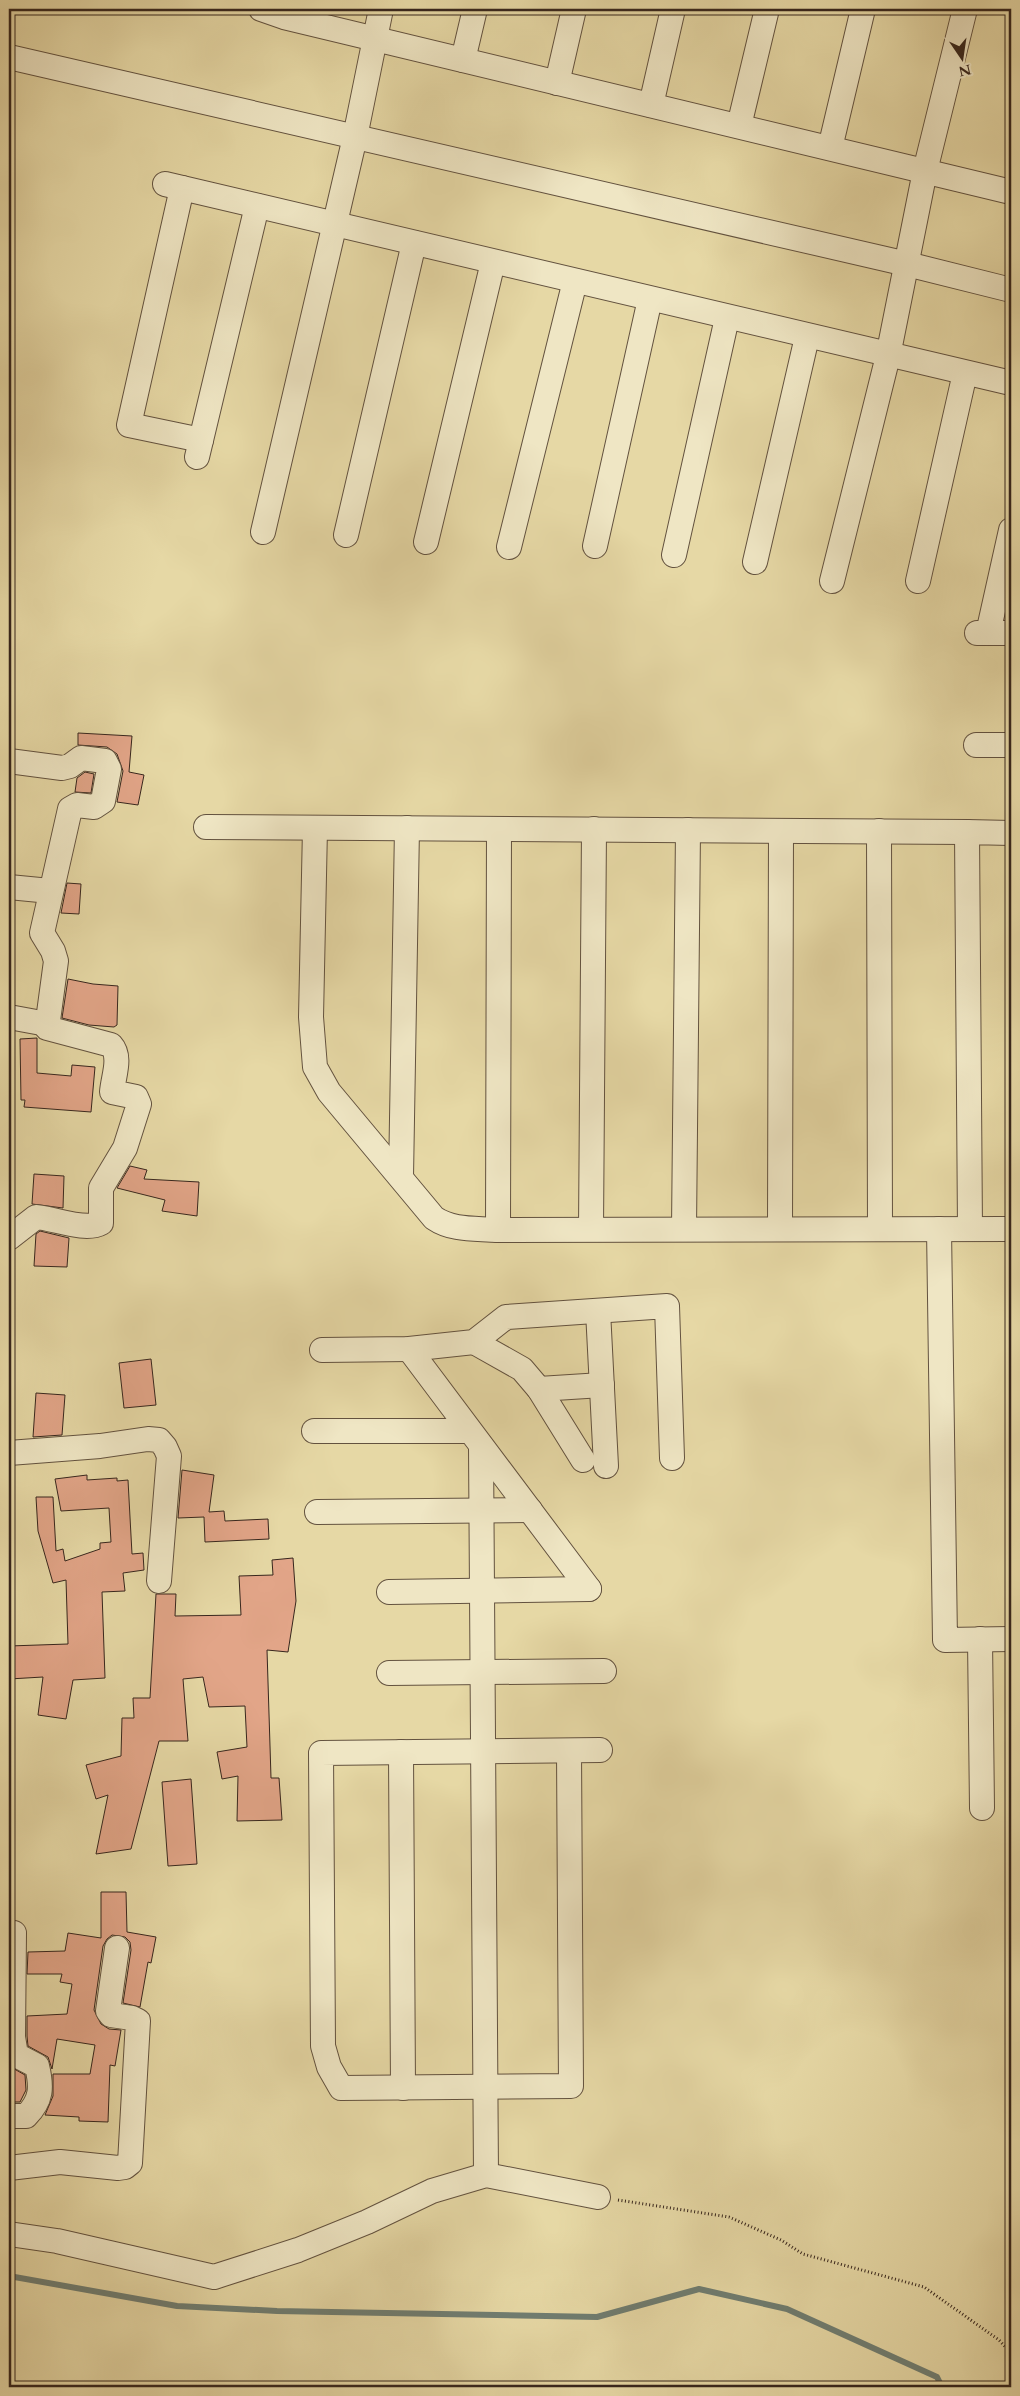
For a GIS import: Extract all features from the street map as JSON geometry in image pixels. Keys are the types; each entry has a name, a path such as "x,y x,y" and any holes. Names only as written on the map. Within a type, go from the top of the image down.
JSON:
{"street":[{"path":"261,9 285,13 374,39 1011,192"},
{"path":"263,532 355,137 381,9"},
{"path":"463,60 475,9"},
{"path":"557,83 574,9"},
{"path":"651,105 673,9"},
{"path":"739,126 766,9"},
{"path":"830,148 864,9"},
{"path":"832,581 888,356 925,171 965,9"},
{"path":"9,57 907,264 1011,290"},
{"path":"257,206 199,448 130,426 129,419 174,186 807,337 1011,383"},
{"path":"346,534 414,243"},
{"path":"426,542 492,262"},
{"path":"509,547 575,281"},
{"path":"596,546 650,299"},
{"path":"674,555 728,318"},
{"path":"755,562 807,337"},
{"path":"918,581 965,373"},
{"path":"1011,530 982,633 1011,633"},
{"path":"976,745 1011,745"},
{"path":"9,761 62,768 70,766 81,758 105,761 109,769 103,801 94,807 77,805 70,809 50,891 42,933 56,961 52,1006 47,1024 49,1030 111,1045 116,1050 117,1058 112,1092 136,1097 139,1107 126,1148 101,1188 100,1223 96,1226 75,1225 36,1217 9,1238"},
{"path":"206,827 1011,833"},
{"path":"315,828 311,1016 315,1067 329,1092 434,1218 443,1224 456,1227 498,1230 1011,1229"},
{"path":"401,1177 407,828"},
{"path":"498,1230 499,829"},
{"path":"591,1229 594,829"},
{"path":"684,1229 688,830"},
{"path":"780,1229 781,831"},
{"path":"879,831 880,1229"},
{"path":"967,832 970,1228"},
{"path":"9,887 50,891"},
{"path":"9,1018 47,1024"},
{"path":"940,1228 946,1640 1011,1638"},
{"path":"322,1350 409,1349 474,1342 506,1317 667,1306 672,1458"},
{"path":"598,1311 606,1466"},
{"path":"474,1342 522,1369 539,1389 584,1460"},
{"path":"389,1592 589,1589 409,1349"},
{"path":"539,1389 602,1385"},
{"path":"314,1431 475,1438"},
{"path":"9,1453 90,1447 148,1438 159,1440 166,1447 169,1456 159,1581"},
{"path":"475,1438 481,1510 486,2175"},
{"path":"317,1512 530,1510"},
{"path":"980,1639 982,1808"},
{"path":"389,1673 604,1671"},
{"path":"569,1751 571,2086 341,2088 328,2067 323,2046 321,1753 600,1750"},
{"path":"401,1752 403,2088"},
{"path":"9,2116 26,2116 36,2106 40,2094 37,2066 16,2055 13,2037 14,1933"},
{"path":"9,2168 60,2162 118,2168 125,2167 130,2163 138,2021 132,2018 111,2015 108,2011 118,1948"},
{"path":"9,2234 58,2241 214,2277 298,2250 367,2222 432,2191 486,2175 598,2197"}],"path":[{"path":"598,2197 729,2216 781,2240 803,2254 924,2287 999,2340 1011,2353"}],"building":[{"path":"78,733 132,736 129,772 144,775 138,805 117,802 123,771 117,754 107,747 78,745"},
{"path":"85,772 94,774 91,793 75,792 77,778"},
{"path":"67,883 81,884 79,914 61,913"},
{"path":"68,979 118,986 117,1025 114,1027 89,1025 62,1018"},
{"path":"37,1038 37,1073 71,1076 72,1065 95,1067 91,1112 24,1107 25,1100 21,1100 20,1039"},
{"path":"130,1166 147,1170 144,1179 199,1182 197,1216 162,1211 165,1200 117,1188"},
{"path":"34,1174 64,1176 63,1208 32,1204"},
{"path":"40,1231 69,1238 67,1267 34,1266 36,1234"},
{"path":"151,1359 156,1405 124,1408 119,1363"},
{"path":"36,1393 65,1395 62,1435 33,1437"},
{"path":"182,1470 214,1475 209,1512 224,1511 225,1521 268,1519 269,1539 205,1542 204,1517 178,1518"},
{"path":"87,1475 87,1480 117,1478 117,1481 128,1480 132,1554 143,1553 144,1570 123,1573 125,1591 102,1592 105,1678 73,1680 66,1719 38,1715 43,1677 9,1679 9,1646 68,1644 66,1580 53,1583 38,1531 36,1497 53,1497 56,1551 63,1549 65,1561 100,1549 100,1543 111,1542 109,1508 61,1511 55,1479"},
{"path":"293,1558 296,1601 288,1652 267,1650 271,1778 279,1778 282,1820 237,1821 238,1776 222,1779 217,1752 247,1747 245,1706 209,1707 203,1677 183,1679 188,1741 159,1741 131,1849 96,1854 108,1795 96,1799 86,1765 121,1756 122,1718 134,1718 133,1698 150,1698 156,1594 176,1594 175,1616 241,1615 239,1576 273,1575 272,1560"},
{"path":"191,1779 197,1864 168,1866 162,1782"},
{"path":"101,1892 126,1892 127,1932 156,1937 151,1963 148,1962 140,2007 123,2003 131,1950 130,1942 125,1937 112,1935 103,1946 94,2010 101,2024 109,2029 121,2030 115,2066 110,2065 108,2122 79,2121 79,2117 45,2115 53,2096 53,2074 90,2074 95,2045 57,2039 52,2069 48,2057 28,2046 27,2036 27,2016 67,2014 72,1984 60,1982 62,1974 27,1974 28,1952 65,1951 68,1933 101,1938"},
{"path":"9,2066 25,2075 26,2090 20,2102 9,2102"}],"waterway":[{"path":"9,2276 177,2306 277,2311 597,2317 699,2289 787,2309 937,2377 942,2387"}]}
